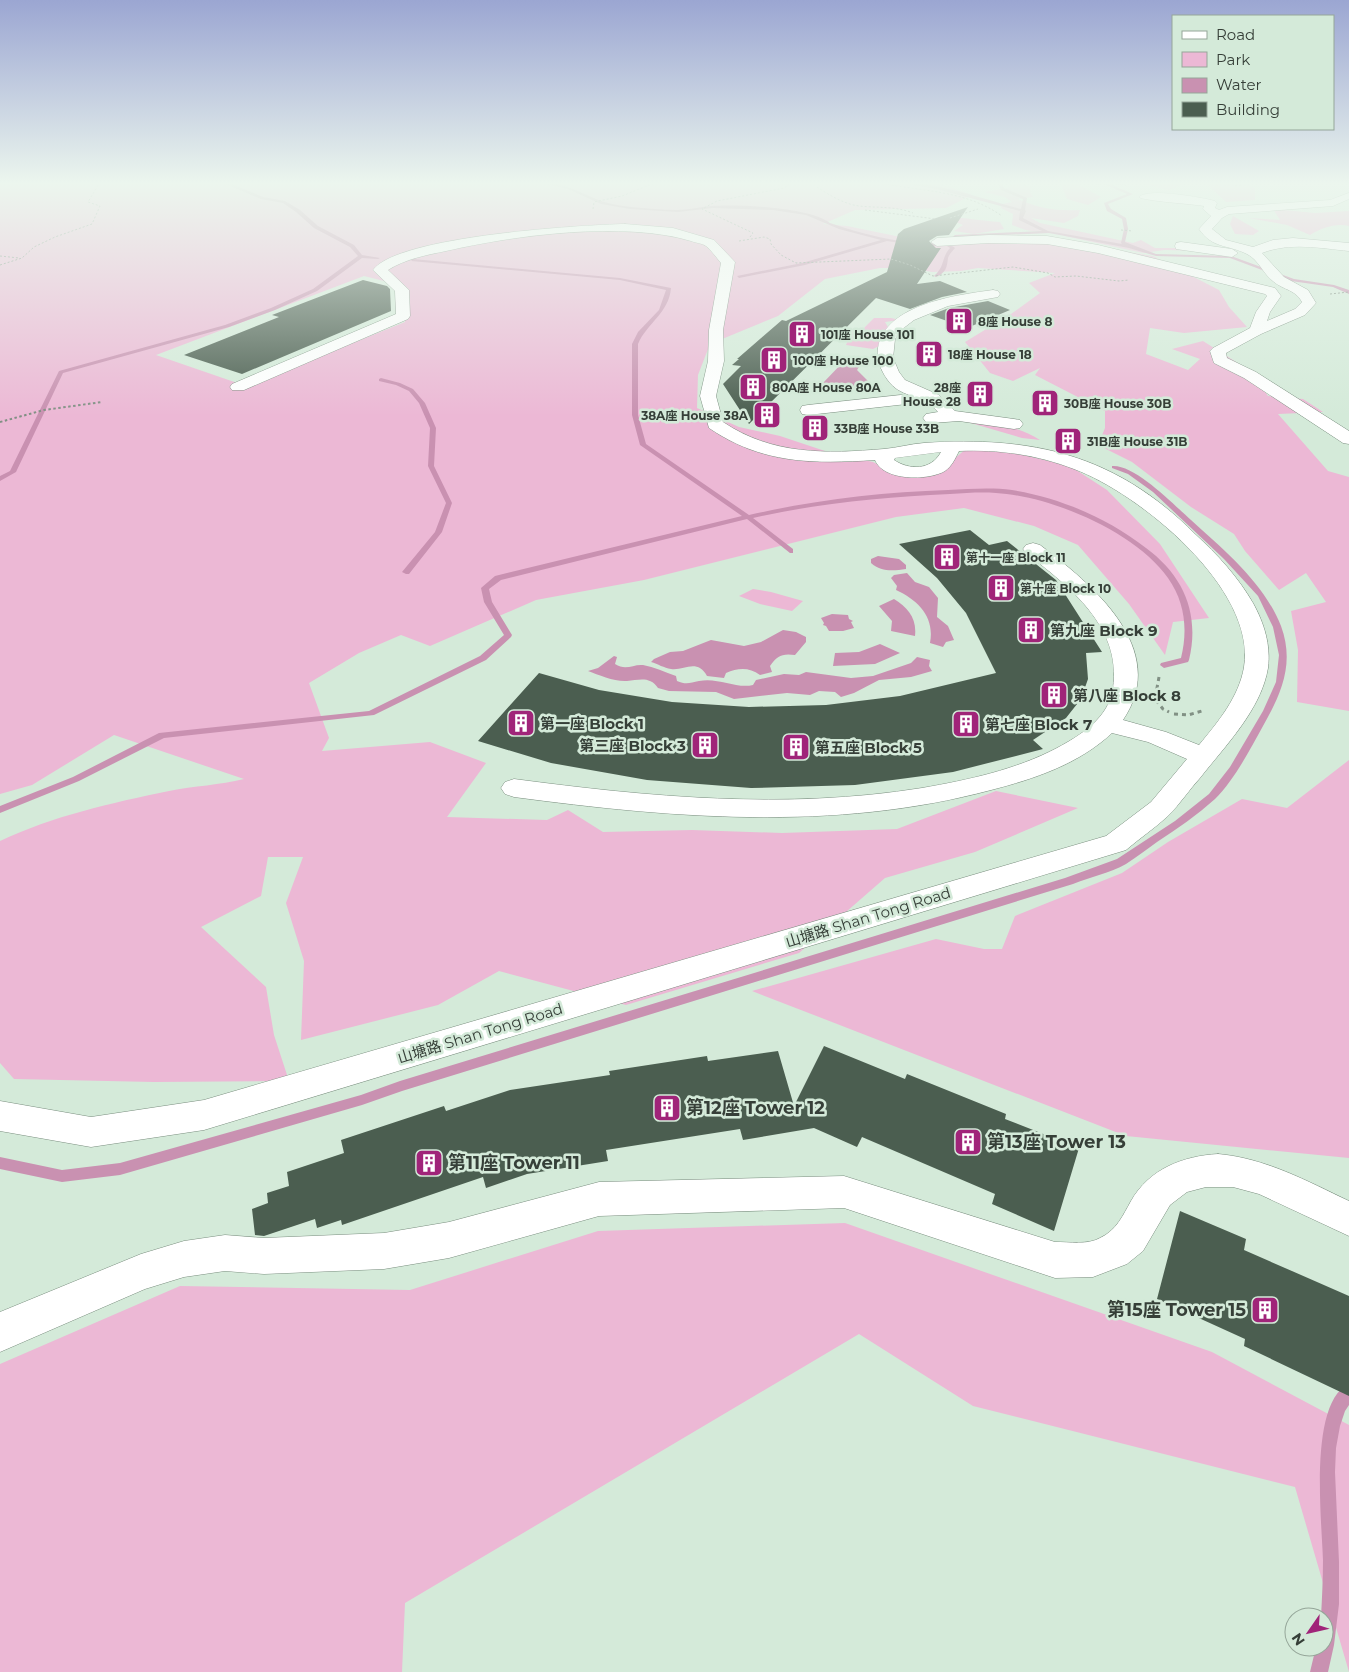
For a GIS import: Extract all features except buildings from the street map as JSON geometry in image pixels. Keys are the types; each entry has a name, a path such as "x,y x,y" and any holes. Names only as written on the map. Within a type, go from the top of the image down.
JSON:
{"street":[{"path":"238,386 403,316 402,290 380,270 398,260"},
{"path":"727,260 726,281 716,330 716,361 708,396 715,424 744,442 774,451 814,456 888,454 884,461 891,467 918,473 931,470 942,464 959,446 958,432 940,417"},
{"path":"1145,260 1263,288 1274,296 1263,312 1256,331"},
{"path":"1250,260 1267,266"},
{"path":"1261,260 1279,280 1297,287 1306,296 1309,303 1300,312 1256,331 1218,351 1220,360 1250,375 1349,440"},
{"path":"956,286 970,297"},
{"path":"993,294 941,304 910,316 888,336 884,348 885,360 902,393 914,410 940,417 988,419 1014,424"},
{"path":"808,410 902,393"},
{"name":"山塘路 Shan Tong Road","path":"0,1116 91,1132 204,1115 1116,843 1162,807 1237,711 1249,689 1256,668 1254,630 1247,610 1224,575 1202,552 1154,507 1110,478 1080,464 1056,457 995,445 959,446"},
{"path":"514,788 569,796 683,806 800,808 857,806 924,797 985,784 1040,766 1080,747 1114,714 1128,682 1127,659 1113,627 1091,598 1065,572 1033,549"},
{"path":"1114,714 1157,737 1209,749"},
{"path":"0,1332 142,1272 184,1259 225,1253 264,1256 384,1251 449,1240 600,1199 844,1192 1055,1260 1087,1260 1114,1251 1134,1235 1144,1211 1161,1188 1187,1174 1219,1170 1256,1176 1349,1219"}],"path":[{"path":"0,265 16,260"},
{"path":"1322,294 1349,292"},
{"path":"0,422 44,410 102,402"},
{"path":"1159,676 1155,698 1163,709 1174,714 1188,716 1202,711"}],"green space":[{"path":"0,260 1161,260 1219,290 1229,307 1247,327 1184,333 1150,328 1146,354 1188,370 1200,359 1172,349 1203,341 1252,372 1268,396 1303,399 1323,412 1278,414 1328,471 1349,477 1349,711 1297,702 1298,650 1291,611 1326,602 1306,573 1279,590 1245,551 1234,534 1191,507 1132,462 1098,445 1105,428 1105,411 1035,375 1040,368 1013,381 990,373 965,342 1011,314 1040,293 1029,283 1055,273 978,268 961,271 932,272 910,268 880,268 825,279 778,316 710,344 698,375 697,408 739,427 780,436 831,453 873,462 896,474 943,468 966,449 1002,450 1070,466 1107,490 1160,544 1209,618 1173,622 1165,655 1129,604 1078,545 1034,526 964,508 896,517 644,580 536,600 430,646 401,635 359,653 309,683 329,738 322,751 430,742 486,763 447,817 547,820 568,810 603,832 692,830 782,833 897,829 996,791 1078,808 975,852 885,878 799,953 626,1005 499,971 438,1005 301,1040 304,961 286,903 303,857 268,857 261,896 201,927 266,987 274,1035 289,1081 154,1082 14,1079 0,1063 0,841 61,817 104,806 169,791 244,779 114,735 32,785 0,794","holes":["364,276 396,284 405,311 405,322 246,386 156,355"]},
{"path":"874,318 900,320 885,322 888,327 879,346 873,349 846,345 853,330 861,331"},
{"path":"957,419 1010,427 1030,434 1040,440 1022,438"},
{"path":"753,589 803,601 792,611 760,604 739,596"},
{"path":"1349,760 1349,1158 1126,1136 752,991 936,939 984,949 1002,949 1015,916 1122,873 1168,842 1242,799 1287,808"},
{"path":"845,1223 1212,1352 1349,1425 1349,1672 1334,1621 1334,1607 1330,1607 1295,1487 973,1406 859,1334 405,1603 402,1672 0,1672 0,1364 180,1286 410,1290 598,1231"}],"water":[{"path":"846,359 862,362 857,370 868,381 867,384 844,389 831,389 821,386 822,384"},
{"path":"878,556 899,559 906,565 906,569 892,570 879,568 871,563 871,559"},
{"path":"907,573 915,582 929,587 938,598 937,617 948,626 954,640 946,642 943,647 930,643 930,625 923,610 918,604 896,590 897,586 891,578 894,575"},
{"path":"894,599 903,606 913,619 915,636 891,631 892,621 879,606"},
{"path":"832,614 848,615 849,619 853,621 851,622 854,628 843,631 829,631 823,625 824,623 821,618"},
{"path":"783,630 796,632 806,637 806,642 795,655 783,655 775,660 770,666 772,672 760,675 743,669 726,673 724,678 707,676 695,666 671,669 651,662 670,652 683,651 711,640 744,646 761,642"},
{"path":"880,644 900,653 875,664 833,666 835,653 859,652"},
{"path":"614,656 617,657 615,664 619,666 643,665 655,668 676,676 677,681 690,683 713,680 740,686 753,685 756,680 784,674 799,675 806,672 851,678 873,676 911,663 917,657 930,660 929,666 932,671 911,677 879,680 854,693 841,697 835,692 819,691 810,695 787,693 734,699 716,692 669,691 658,688 648,680 617,680 588,671 598,668"}],"waterway":[{"path":"0,479 13,472 61,372 227,326 273,309 315,290 356,260"},
{"path":"413,260 620,279 669,289 661,311 640,333 635,344 635,415 643,445 748,517"},
{"path":"739,277 817,260"},
{"path":"936,276 943,270 946,260"},
{"path":"1239,260 1293,280 1334,286 1349,292"},
{"path":"381,380 398,384 411,390 422,403 433,428 431,466 449,503 438,532 406,572"},
{"path":"0,1163 62,1176 120,1169 362,1100 400,1086 1069,881 1121,862 1178,823 1212,796 1234,768 1267,711 1280,682 1283,655 1277,627 1261,595 1227,557 1155,491 1130,473 1114,467"},
{"path":"748,517 849,498 981,490 1011,492 1068,507 1086,514 1136,543 1162,565 1179,589 1188,616 1189,645 1185,660 1164,665"},
{"path":"0,810 76,779 162,735 371,713 483,658 508,635 488,602 485,588 498,578 748,517"},
{"path":"748,517 790,551"},
{"path":"1319,1672 1326,1645 1330,1604 1331,1562 1327,1472 1328,1448 1338,1407 1349,1392"}],"place":[{"name":"8座 House 8","path":"959,321"},
{"name":"101座 House 101","path":"802,334"},
{"name":"18座 House 18","path":"929,354"},
{"name":"100座 House 100","path":"774,360"},
{"name":"80A座 House 80A","path":"753,387"},
{"name":"28座 House 28","path":"980,394"},
{"name":"30B座 House 30B","path":"1045,403"},
{"name":"38A座 House 38A","path":"767,415"},
{"name":"33B座 House 33B","path":"815,428"},
{"name":"31B座 House 31B","path":"1068,441"},
{"name":"第十一座 Block 11","path":"947,557"},
{"name":"第十座 Block 10","path":"1001,588"},
{"name":"第九座 Block 9","path":"1031,630"},
{"name":"第八座 Block 8","path":"1054,695"},
{"name":"第一座 Block 1","path":"521,723"},
{"name":"第七座 Block 7","path":"966,724"},
{"name":"第三座 Block 3","path":"705,745"},
{"name":"第五座 Block 5","path":"796,747"},
{"name":"第12座 Tower 12","path":"667,1108"},
{"name":"第13座 Tower 13","path":"968,1142"},
{"name":"第11座 Tower 11","path":"429,1163"},
{"name":"第15座 Tower 15","path":"1265,1310"}]}
